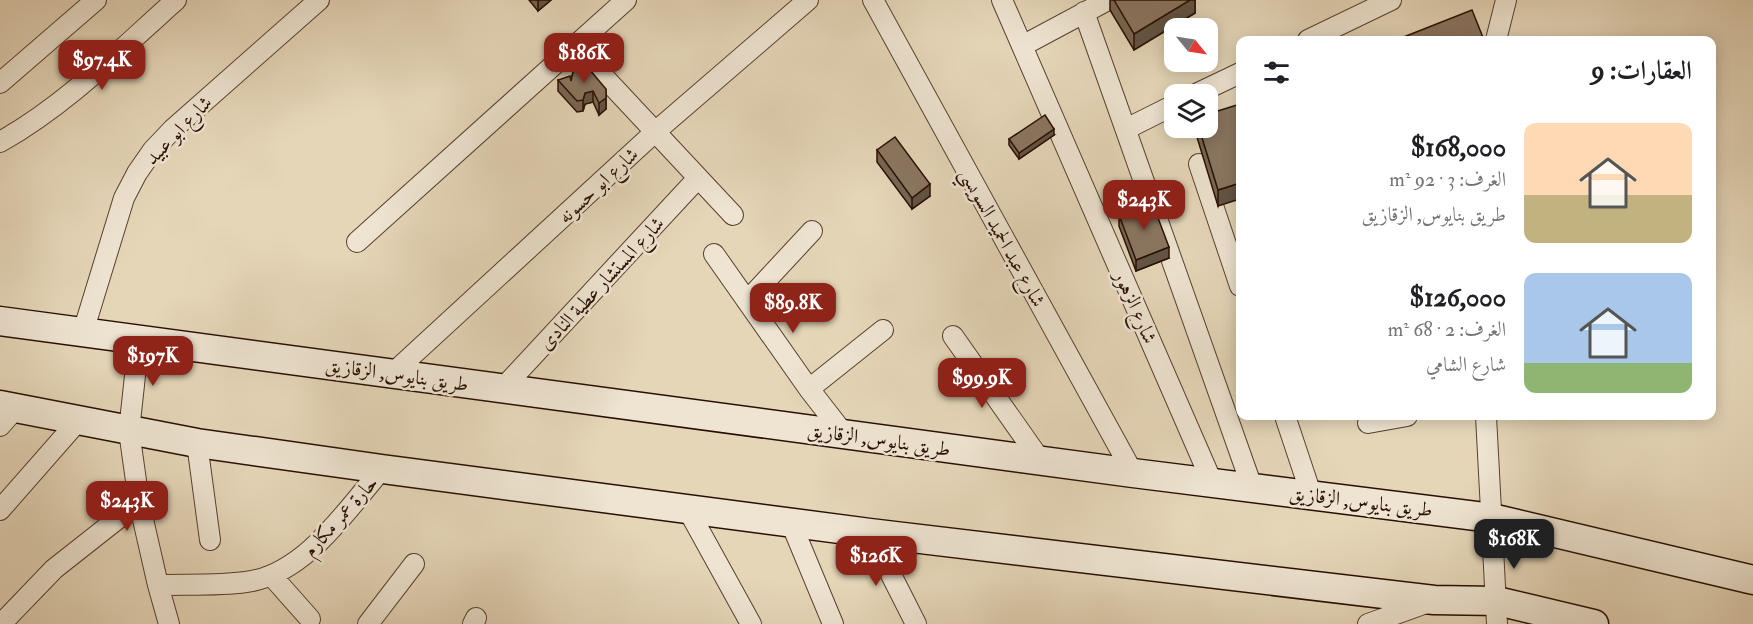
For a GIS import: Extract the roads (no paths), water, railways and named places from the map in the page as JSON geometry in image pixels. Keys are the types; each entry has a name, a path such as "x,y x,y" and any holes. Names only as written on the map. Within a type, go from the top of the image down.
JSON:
{"main road":[{"name":"طريق بنايوس, الزقازيق","path":"0,321 1041,461 1492,518 1753,580"},
{"path":"5,413 78,422 197,443 382,470 870,534 1434,600 1497,613 1594,624"}],"street":[{"path":"0,83 96,0"},
{"path":"0,142 36,121 64,100 176,0"},
{"name":"شارع ابو عبيد","path":"83,332 124,198 137,173 153,150 173,129 319,0"},
{"path":"357,242 626,0"},
{"name":"شارع ابو حسونه","path":"393,373 655,132 808,0"},
{"name":"شارع عبد الحميد السويسي","path":"873,0 1133,473"},
{"name":"شارع الزهور","path":"1002,0 1212,482"},
{"path":"1022,46 1108,0"},
{"path":"1316,36 1391,0"},
{"path":"1497,36 1506,0"},
{"path":"1084,12 1252,487"},
{"path":"575,46 733,215"},
{"path":"1217,84 1236,75"},
{"path":"1126,129 1164,110"},
{"path":"1199,164 1236,274"},
{"name":"شارع المستشار عطية النادى","path":"503,388 698,178"},
{"path":"747,301 812,231"},
{"path":"714,254 809,389 844,434"},
{"path":"809,389 883,330"},
{"path":"953,336 1041,461"},
{"path":"140,339 129,431 139,502 169,624"},
{"path":"1286,420 1311,494"},
{"path":"1368,423 1385,420"},
{"path":"1486,420 1497,613"},
{"path":"0,510 78,422"},
{"path":"197,443 210,540"},
{"name":"حارة عمر مكارم","path":"158,585 248,582 272,576 300,560 323,538 382,470"},
{"path":"1,624 54,569 139,502"},
{"path":"688,510 751,624"},
{"path":"791,523 833,624"},
{"path":"870,534 916,624"},
{"path":"368,624 414,564"},
{"path":"272,576 310,619"},
{"path":"1368,624 1434,600"}]}
